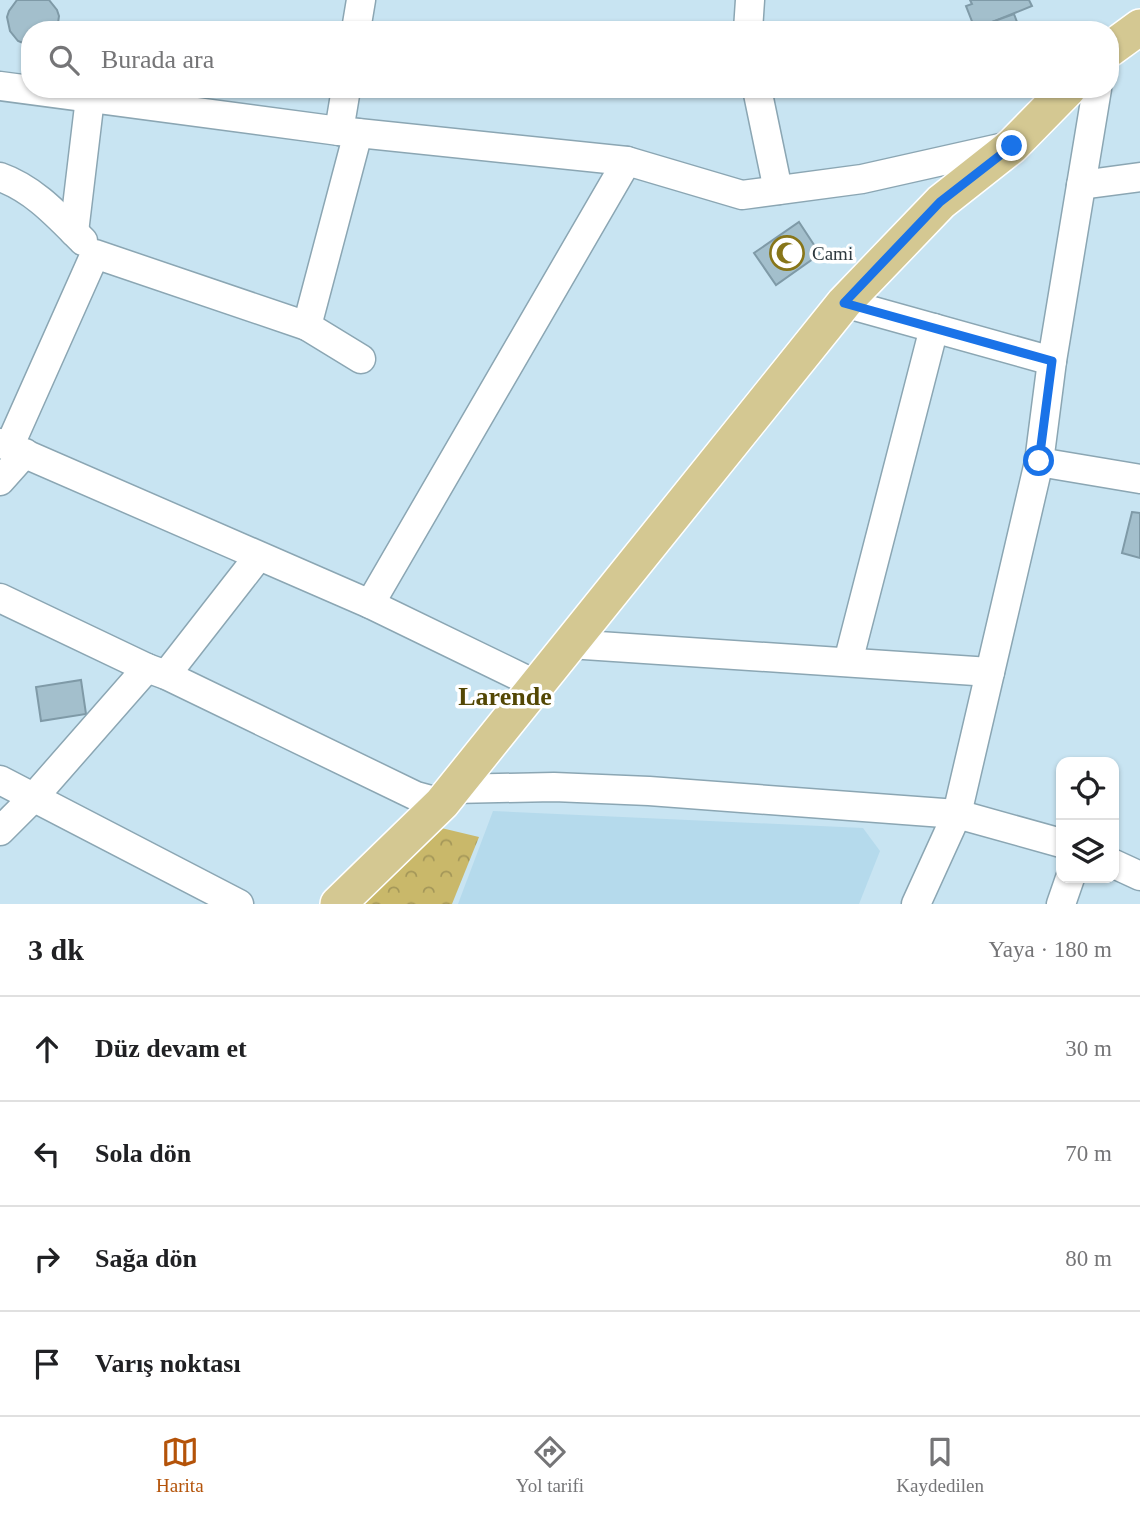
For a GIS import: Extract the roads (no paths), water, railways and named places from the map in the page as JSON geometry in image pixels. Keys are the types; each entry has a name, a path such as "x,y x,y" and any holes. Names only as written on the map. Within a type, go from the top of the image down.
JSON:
{"main road":[{"path":"1119,42 1140,27"},
{"path":"338,904 448,796 844,303 940,202 1012,146 1059,98"}],"street":[{"path":"358,21 361,0"},
{"path":"749,21 750,0"},
{"path":"0,86 21,89"},
{"path":"74,232 90,98 349,132 626,161 742,195 862,179 1012,146"},
{"path":"307,326 349,132 347,98"},
{"path":"759,98 778,190"},
{"path":"916,904 957,814 1039,461 1052,361 1096,98"},
{"path":"369,604 626,161"},
{"path":"0,177 29,191 50,208 95,254 307,326 361,359"},
{"path":"1081,185 1140,177"},
{"path":"0,481 11,448 95,254"},
{"path":"844,303 1052,361"},
{"path":"848,662 934,328"},
{"path":"11,448 369,604 537,685"},
{"path":"1039,461 1140,479"},
{"path":"0,831 157,671 258,557"},
{"path":"0,598 416,796 554,787 649,791 957,814 1056,842"},
{"path":"569,645 990,672"},
{"path":"0,780 239,904"},
{"path":"1119,866 1140,876"},
{"path":"1061,904 1068,883"}],"place":[{"name":"Cami","path":"787,253"}],"district":[{"name":"Larende","path":"505,696"}]}
